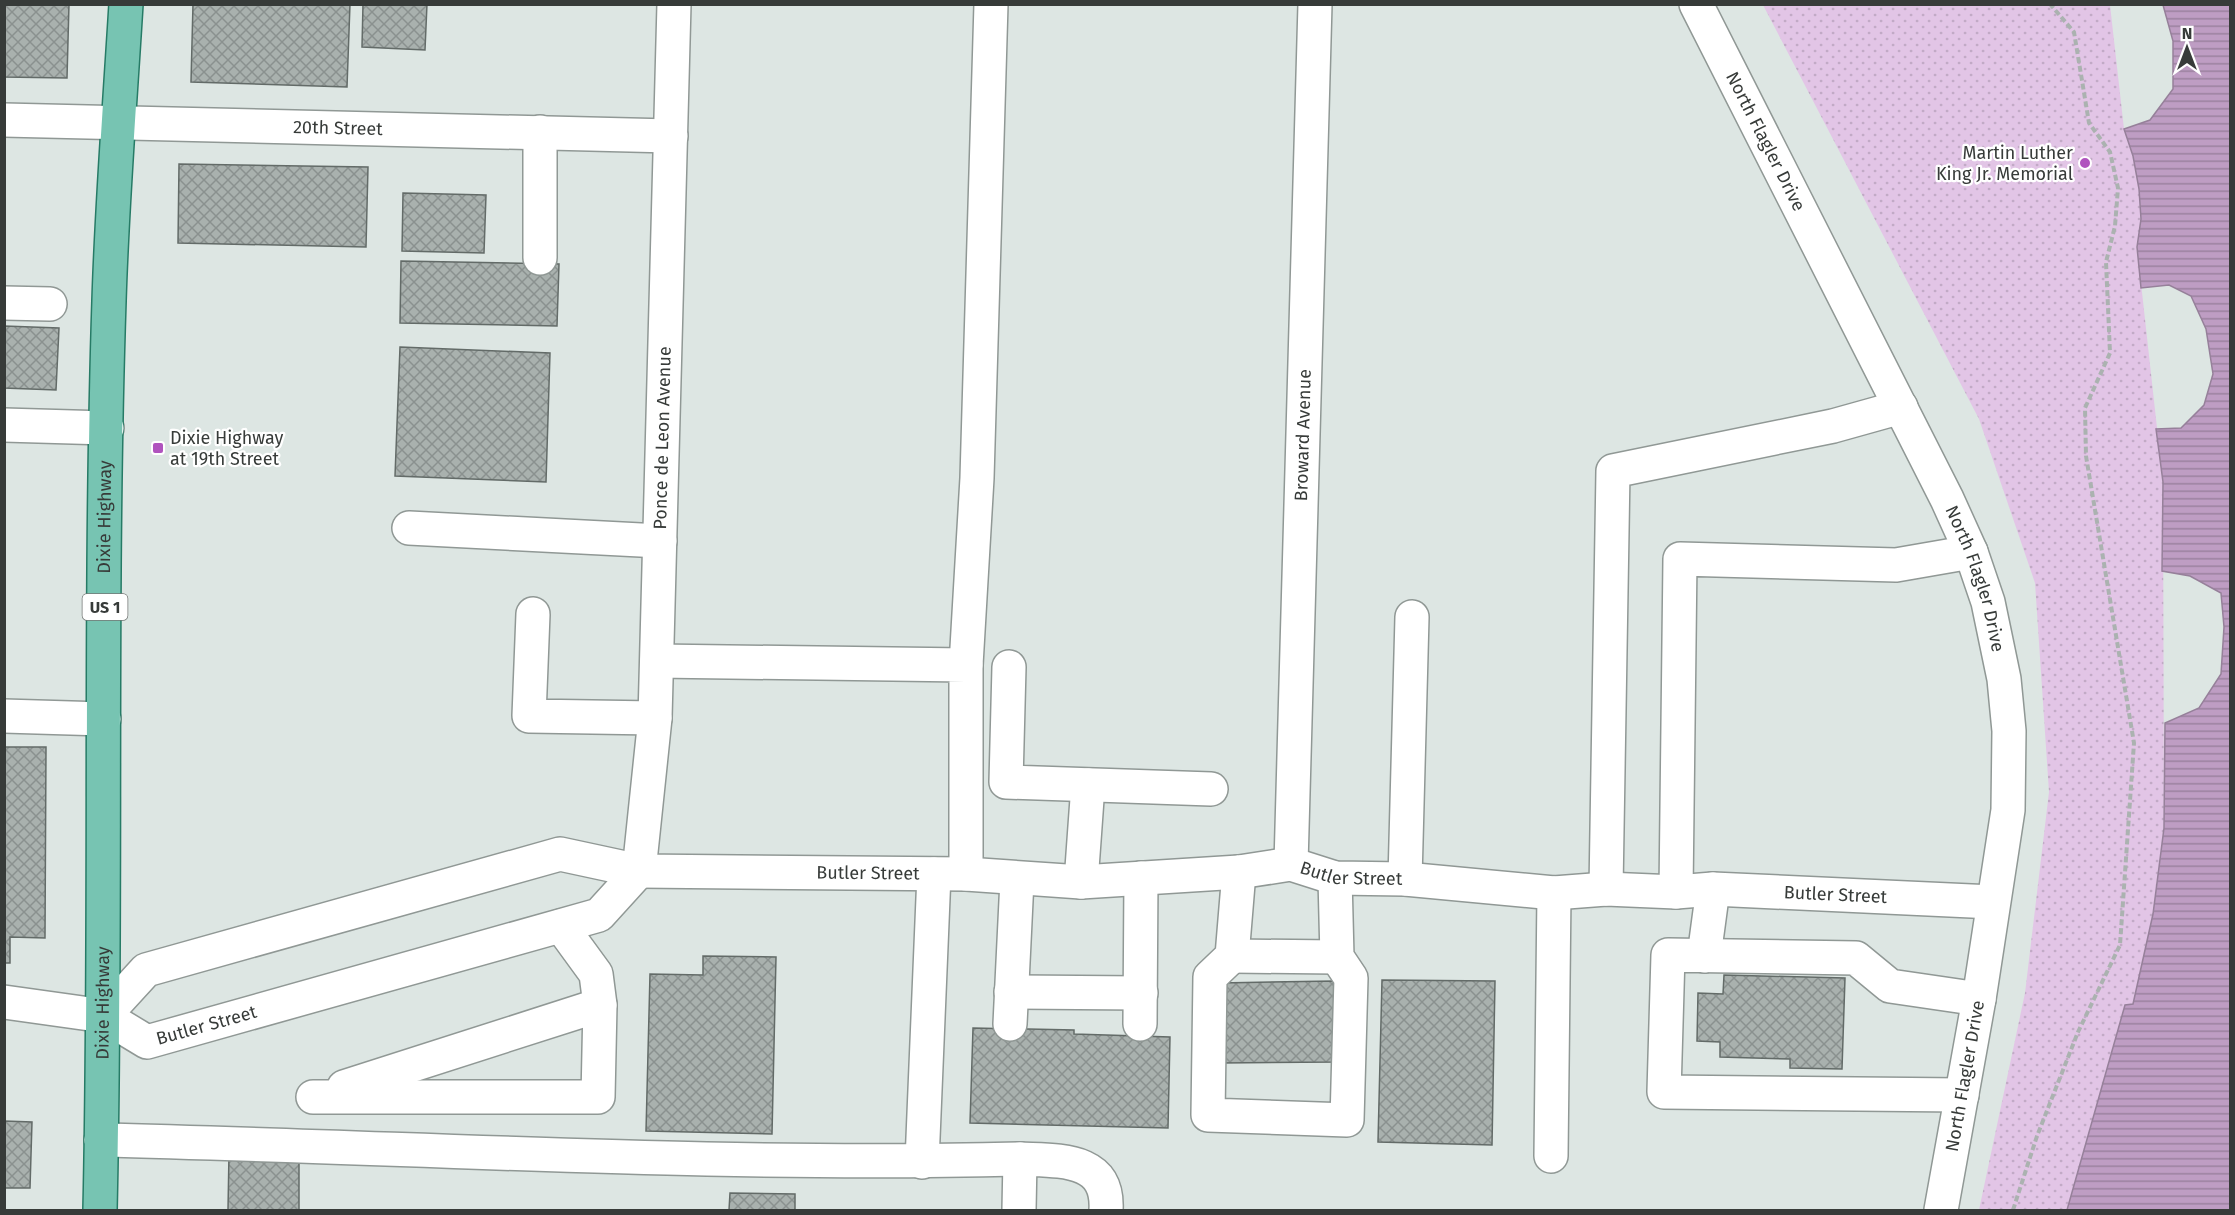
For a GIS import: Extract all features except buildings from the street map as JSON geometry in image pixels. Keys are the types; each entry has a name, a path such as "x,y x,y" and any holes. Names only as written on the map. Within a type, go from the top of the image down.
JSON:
{"main road":[{"name":"Dixie Highway","path":"100,1210 104,1016 104,719 109,301 126,4"}],"street":[{"name":"Ponce de Leon Avenue","path":"639,870 656,718 674,4"},
{"path":"966,874 966,665 977,478 991,4"},
{"name":"Broward Avenue","path":"1291,864 1315,4"},
{"name":"North Flagler Drive","path":"1695,4 1901,407 1971,552 1988,602 2004,679 2009,731 2008,810 1941,1210"},
{"name":"20th Street","path":"4,120 671,136"},
{"path":"540,132 540,258"},
{"path":"4,303 50,304"},
{"path":"1606,889 1613,471 1833,426 1901,407"},
{"path":"4,425 107,428"},
{"path":"409,528 660,541"},
{"path":"1676,892 1680,559 1896,565 1971,552"},
{"path":"533,614 529,716 656,718"},
{"path":"1405,879 1412,617"},
{"path":"657,661 966,665"},
{"path":"1009,667 1006,782 1211,789"},
{"path":"4,716 104,719"},
{"path":"1081,882 1088,785"},
{"name":"Butler Street","path":"639,870 599,915 147,1042 104,1016 146,970 560,854 639,870 934,873 1017,880 1081,882 1239,872 1291,864 1335,878 1405,879 1554,893 1606,889 1676,892 1713,889 1993,902"},
{"path":"1239,872 1232,956 1210,977 1208,1115 1347,1120 1351,978 1337,957 1335,878"},
{"path":"922,1162 934,873"},
{"path":"1011,992 1141,1009 1141,878"},
{"path":"1010,1024 1017,880"},
{"path":"1704,956 1713,889"},
{"path":"1551,1156 1554,893"},
{"path":"561,926 597,974 600,1005 598,1097 314,1097 600,1005"},
{"path":"1232,956 1337,957"},
{"path":"1962,1095 1664,1092 1668,956 1856,958 1890,986 1978,999"},
{"path":"4,1002 104,1016"},
{"path":"101,1140 638,1157 922,1162 1020,1159 1072,1162 1092,1171 1107,1194 1106,1210"},
{"path":"1019,1210 1020,1159"}],"path":[{"path":"2013,1210 2037,1136 2073,1042 2120,945 2134,743 2086,456 2085,408 2109,353 2106,262 2115,226 2118,188 2109,152 2089,123 2074,32 2050,4"}],"shaded area":[{"path":"1763,5 2110,5 2124,129 2133,156 2139,189 2141,219 2137,247 2163,482 2164,828 2153,914 2133,1004 2125,1005 2067,1210 1979,1210 2025,993 2049,792 2035,583 1979,419"},
{"path":"2163,5 2230,5 2230,1210 2067,1210 2125,1005 2133,1004 2153,914 2164,828 2165,723 2199,708 2221,674 2224,627 2221,593 2190,576 2162,571 2163,482 2156,429 2181,428 2204,405 2213,374 2206,329 2191,296 2169,285 2141,288 2137,247 2141,219 2139,189 2133,156 2124,129 2150,120 2173,89 2173,41"}],"place":[{"name":"Martin Luther King Jr. Memorial","path":"2085,163"},
{"name":"Dixie Highway at 19th Street","path":"158,448"}]}
